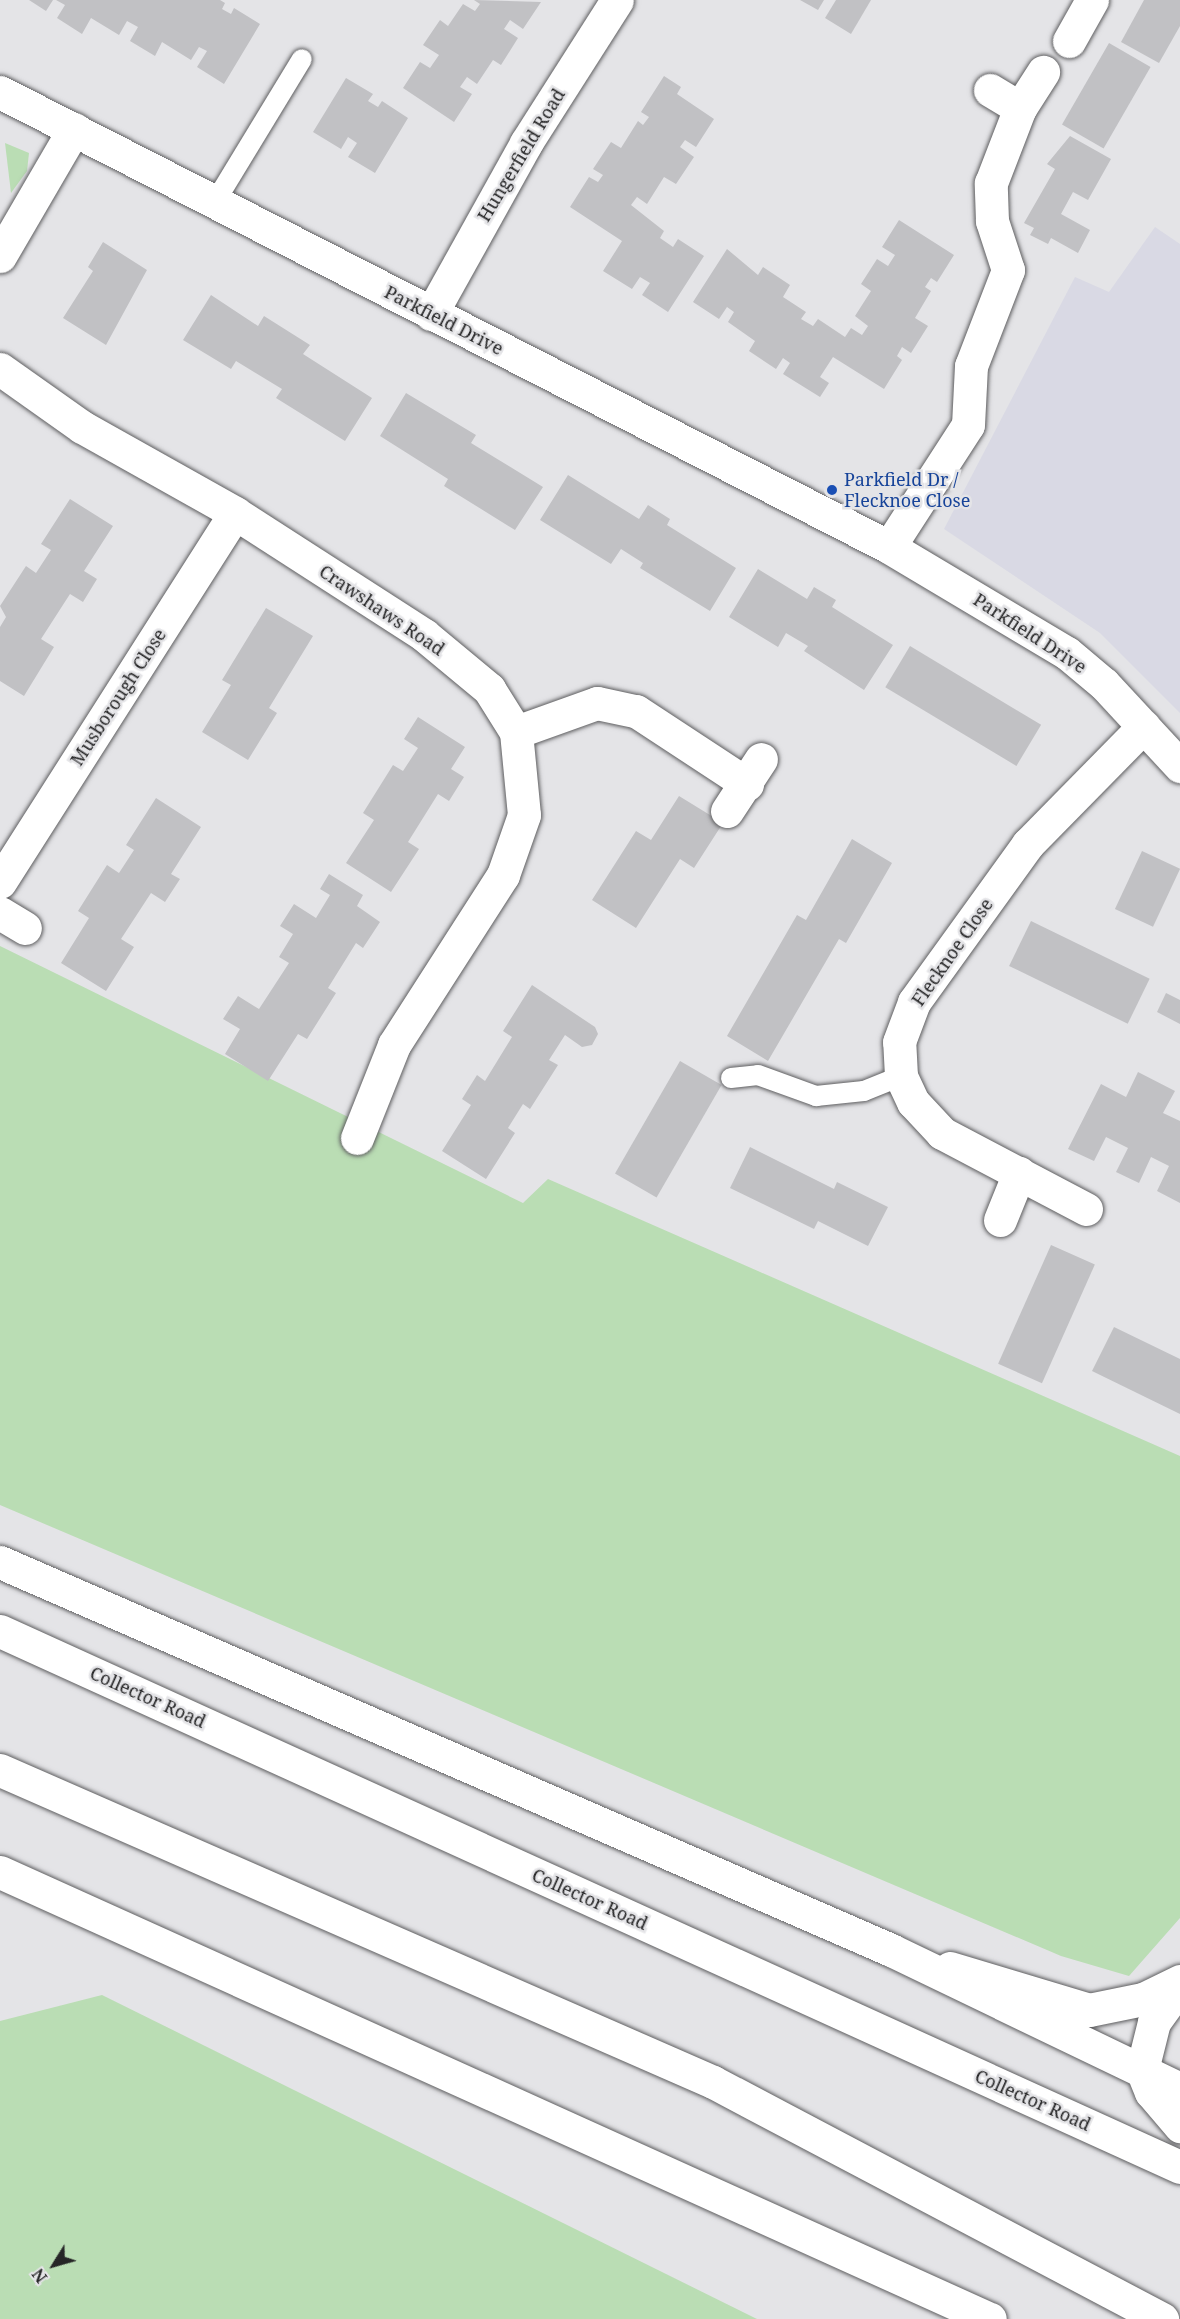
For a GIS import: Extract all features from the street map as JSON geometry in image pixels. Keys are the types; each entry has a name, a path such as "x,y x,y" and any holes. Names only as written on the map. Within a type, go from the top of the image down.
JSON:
{"main road":[{"name":"Hungerfield Road","path":"431,314 526,143 617,0"},
{"path":"889,547 968,425 971,366 1008,270 992,221 992,183 1020,108 1043,72"},
{"path":"990,90 1020,108"},
{"name":"Parkfield Drive","path":"0,92 889,547 1067,653 1144,726 1180,766"},
{"path":"0,256 74,129"},
{"name":"Crawshaws Road","path":"0,369 82,427 235,513 424,635 489,689 516,732 524,815 503,875 394,1045 357,1138"},
{"name":"Musborough Close","path":"0,882 235,513"},
{"path":"516,732 597,703 636,711 754,772 727,811"},
{"name":"Flecknoe Close","path":"1086,1209 942,1133 913,1102 901,1076 899,1042 914,1002 1028,844 1144,726"},
{"path":"1000,1220 1019,1173"},
{"path":"0,1562 891,1950 1180,2089"},
{"name":"Collector Road","path":"0,1631 1180,2167"},
{"path":"0,1770 713,2082 1162,2319"},
{"path":"0,1872 990,2319"},
{"path":"891,1950 1089,2010 1143,1999 1180,1981"},
{"path":"1180,1986 1154,2022 1142,2070 1151,2092 1180,2126"}],"lane":[{"path":"215,202 303,60"},
{"path":"731,1078 758,1075 816,1096 864,1091 901,1076"}],"shaded area":[{"path":"1155,227 1180,244 1180,713 1100,633 944,529 1075,277 1109,292"}],"green space":[{"path":"5,143 29,153 27,171 11,193"},
{"path":"0,946 523,1203 548,1179 1180,1456 1180,1918 1129,1976 1061,1956 0,1505"},
{"path":"102,1995 757,2319 0,2319 0,2021"}],"building":[{"path":"29,0 53,0 46,11"},
{"path":"56,0 220,0 225,3 222,9 231,14 234,8 260,24 224,84 197,67 207,51 199,47 191,60 162,42 155,56 130,41 138,27 127,21 119,35 91,18 82,34 57,18 65,5"},
{"path":"474,0 541,2 523,29 510,20 504,29 518,38 501,65 493,60 477,84 467,77 460,87 472,94 454,122 403,88 420,62 430,68 439,55 423,45 440,20 448,26 463,4 475,11 480,4"},
{"path":"800,0 824,0 818,10"},
{"path":"836,0 871,0 851,34 825,18"},
{"path":"1144,0 1180,0 1180,26 1159,63 1121,42"},
{"path":"1109,43 1151,67 1104,148 1062,124"},
{"path":"664,76 681,87 677,94 714,119 696,147 685,140 680,147 694,157 676,184 664,177 647,204 637,197 631,205 664,231 660,238 673,247 678,239 704,256 668,312 642,295 650,283 640,277 632,289 603,271 622,241 570,207 589,177 598,182 603,175 593,169 611,142 621,148 638,121 643,125 649,117 641,112"},
{"path":"346,78 373,94 368,101 378,107 382,101 408,118 375,173 348,157 357,143 348,137 341,149 313,132"},
{"path":"1070,136 1111,159 1088,200 1073,192 1061,214 1090,230 1078,253 1051,238 1048,244 1030,235 1034,228 1024,223 1055,169 1047,164"},
{"path":"899,220 954,255 937,282 931,278 925,287 931,291 915,318 928,326 911,353 902,347 897,356 902,360 884,389 833,357 820,377 829,383 820,397 783,374 790,363 783,358 776,369 749,351 755,341 728,322 734,312 727,307 719,319 693,302 727,249 758,275 763,267 790,285 783,297 806,312 801,319 813,326 818,319 845,337 851,328 862,335 868,326 855,316 871,291 861,284 877,259 888,266 895,255 882,247"},
{"path":"103,242 147,270 106,345 63,318 93,271 88,267"},
{"path":"211,295 258,326 264,316 310,345 303,354 372,398 345,441 276,398 282,389 236,361 231,369 183,340"},
{"path":"406,393 476,435 471,443 543,487 515,530 444,486 448,479 380,436"},
{"path":"568,475 639,519 648,505 670,519 667,525 736,568 710,611 640,568 643,563 621,549 611,564 540,520"},
{"path":"70,499 113,526 84,571 97,579 83,602 70,594 41,639 54,647 24,696 0,681 0,627 6,617 0,606 26,566 36,573 51,550 41,544"},
{"path":"758,569 807,599 814,587 836,600 832,607 893,645 864,690 804,651 808,646 786,633 778,647 729,617"},
{"path":"266,608 313,636 269,708 277,713 248,760 202,732 231,685 222,680"},
{"path":"910,646 1041,725 1016,766 885,687"},
{"path":"418,717 465,747 451,769 464,777 449,801 438,794 408,842 419,849 391,892 346,863 374,820 363,813 393,765 403,771 418,748 404,739"},
{"path":"679,796 723,823 694,868 680,859 636,928 592,900 636,831 651,840"},
{"path":"156,798 201,827 171,874 180,879 165,902 151,893 121,939 134,947 106,991 61,963 89,918 78,911 107,865 119,873 134,850 126,845"},
{"path":"852,839 892,863 846,943 839,939 768,1061 727,1036 797,915 806,920"},
{"path":"1142,851 1180,869 1153,927 1115,909"},
{"path":"329,874 363,895 357,906 380,922 363,948 356,943 328,988 336,993 307,1039 298,1034 268,1081 225,1054 240,1029 223,1019 238,996 259,1009 289,963 279,957 293,934 280,926 294,904 316,918 330,895 320,889"},
{"path":"1031,921 1150,979 1128,1024 1009,966"},
{"path":"532,985 595,1027 598,1034 592,1045 582,1047 565,1035 549,1060 558,1065 530,1109 523,1104 508,1128 515,1133 486,1179 442,1151 471,1105 462,1099 477,1075 485,1081 512,1037 503,1031"},
{"path":"1166,993 1180,1000 1180,1024 1157,1012"},
{"path":"680,1061 722,1085 657,1198 615,1174"},
{"path":"1138,1072 1175,1091 1163,1113 1180,1121 1180,1203 1157,1191 1169,1166 1151,1157 1139,1183 1116,1172 1128,1148 1106,1137 1094,1161 1068,1149 1101,1084 1126,1097"},
{"path":"750,1147 834,1189 837,1182 888,1207 868,1246 818,1221 814,1229 730,1188"},
{"path":"1051,1245 1095,1265 1042,1383 998,1364"},
{"path":"1114,1327 1180,1359 1180,1414 1092,1371"}],"place":[{"name":"Parkfield Dr / Flecknoe Close","path":"832,490"}]}
